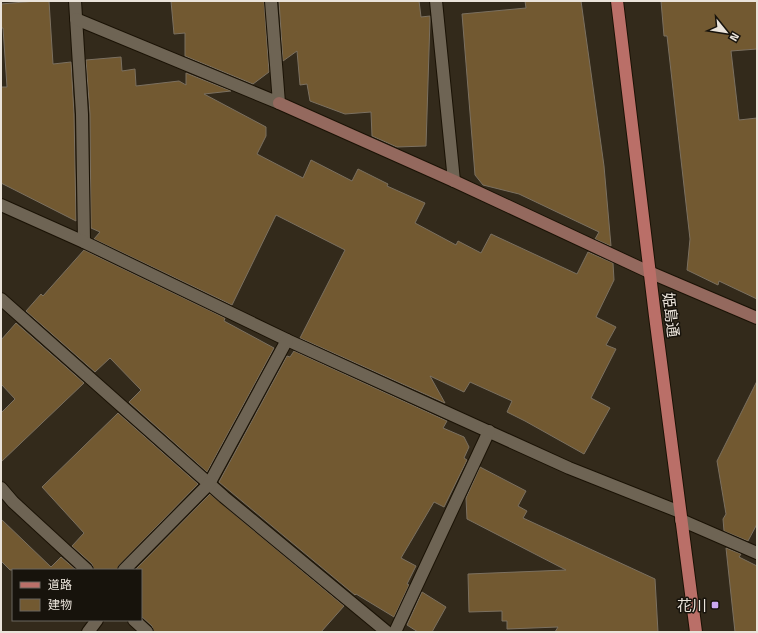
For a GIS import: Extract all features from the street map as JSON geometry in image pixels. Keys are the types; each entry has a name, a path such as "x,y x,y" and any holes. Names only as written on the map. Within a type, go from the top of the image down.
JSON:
{"main road":[{"name":"姫島通","path":"617,1 649,272 696,632"}],"street":[{"path":"75,1 82,114 84,242"},
{"path":"271,1 279,103"},
{"path":"436,1 454,181"},
{"path":"76,20 279,103 454,181 649,272 757,318"},
{"path":"1,206 84,242 287,340 569,468 681,516 757,553"},
{"path":"1,299 209,484 387,632"},
{"path":"125,569 209,484 287,340"},
{"path":"395,632 489,431"},
{"path":"1,488 13,502 87,569"},
{"path":"88,632 96,621"},
{"path":"135,621 147,632"}],"building":[{"path":"49,1 53,64 71,62 74,114 76,221 1,183 1,87 7,87 3,28 1,28 1,4"},
{"path":"171,1 264,1 269,72 253,84 185,56 185,33 174,34"},
{"path":"279,1 419,1 421,17 430,16 426,146 397,147 372,136 371,112 345,114 310,101 307,84 300,85 297,51 283,61"},
{"path":"525,1 581,1 604,166 611,246 595,239 599,232 519,194 483,185 475,175 462,14 526,8"},
{"path":"661,1 757,1 757,49 731,51 739,120 757,118 757,299 719,281 718,285 687,270 690,239 667,36 664,36"},
{"path":"121,57 122,71 135,69 136,86 179,81 186,85 186,73 231,91 204,94 266,127 266,136 257,154 303,178 311,160 352,181 358,169 388,184 387,186 425,203 415,223 456,245 458,241 481,253 491,234 577,274 588,252 613,263 614,280 596,317 616,327 606,345 616,349 591,398 610,408 584,454 507,412 512,401 470,382 464,392 430,376 445,403 300,338 345,250 276,215 232,305 94,239 100,232 91,228 90,114 86,60"},
{"path":"84,250 225,318 224,321 274,348 207,472 129,402 141,390 110,358 95,372 26,311 41,294 43,296"},
{"path":"16,323 84,383 1,462 1,413 15,399 1,384 1,340"},
{"path":"294,351 447,421 443,428 464,437 469,447 464,458 467,460 444,507 434,502 401,558 416,566 394,617 356,594 355,595 219,482 287,356 290,357"},
{"path":"757,381 757,524 748,541 724,531 723,519 726,514 717,461"},
{"path":"118,413 198,484 119,565 117,569 94,569 92,564 72,546 84,533 42,487"},
{"path":"480,467 526,491 518,506 527,511 523,518 655,579 658,632 555,632 558,627 507,629 507,621 502,621 502,611 469,612 468,574 566,570 467,519 466,498"},
{"path":"210,494 344,606 321,632 154,632 152,626 142,617 142,569 136,569"},
{"path":"1,519 51,567 61,557 75,569 10,570 1,561"},
{"path":"726,548 741,554 739,557 757,566 757,632 735,632"},
{"path":"422,592 446,607 432,632 418,632 407,625"}],"place":[{"name":"花川","path":"715,605"}]}
